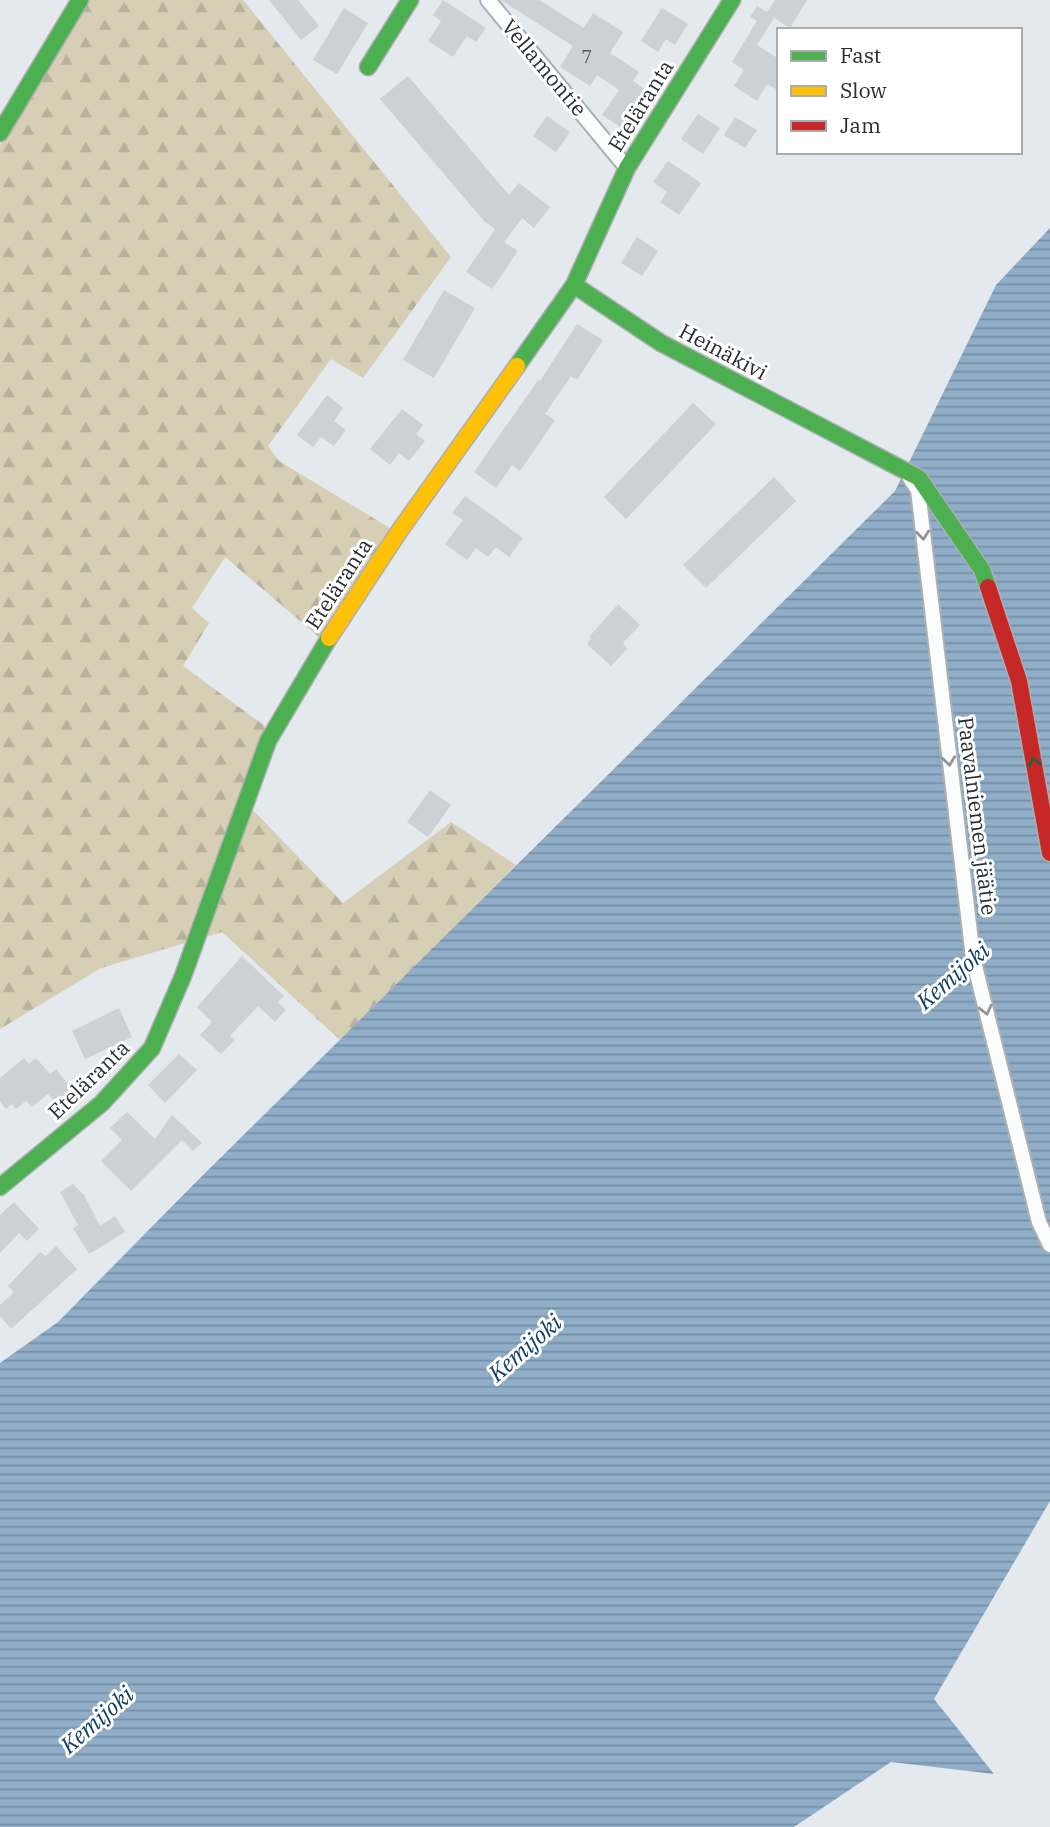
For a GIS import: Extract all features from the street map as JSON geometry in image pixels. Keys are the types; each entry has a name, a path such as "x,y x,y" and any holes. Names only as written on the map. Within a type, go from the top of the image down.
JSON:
{"street":[{"path":"0,133 80,0"},
{"path":"368,67 410,0"},
{"name":"Vellamontie","path":"488,0 627,167"},
{"name":"Eteläranta","path":"0,1187 102,1103 152,1048 183,976 268,741 326,643 398,533 574,285 627,167 732,0"},
{"name":"Heinäkivi","path":"574,285 661,343 904,472"},
{"path":"904,472 919,478 982,570 1020,681 1050,853"},
{"name":"Paavalniemen jäätie","path":"904,472 918,490 973,958 1039,1222 1050,1245"}],"green space":[{"path":"86,0 243,0 451,257 363,378 331,359 268,446 279,461 398,533 326,643 225,557 192,608 209,623 183,666 265,726 246,803 343,903 451,822 516,865 340,1040 222,932 101,968 0,1029 0,145"}],"water":[{"name":"Kemijoki","path":"1050,228 1050,1501 934,1699 994,1774 891,1762 794,1827 0,1827 0,1363 58,1322 194,1184 895,491 996,285"}],"building":[{"path":"269,0 298,0 319,26 301,40"},
{"path":"443,0 486,28 476,42 467,36 453,57 428,41 441,21 433,15"},
{"path":"501,0 539,0 584,28 593,13 623,32 610,53 639,72 633,81 647,91 622,128 602,115 619,90 597,75 590,86 560,67 573,46"},
{"path":"775,0 807,0 790,28 774,18 757,45 777,58 777,90 767,84 757,101 734,86 744,70 732,62 757,21 750,17 757,6 767,12"},
{"path":"344,8 368,23 337,74 313,60"},
{"path":"662,8 688,24 675,45 666,39 658,52 641,41"},
{"path":"408,76 509,195 519,183 550,207 534,228 522,218 504,242 518,251 492,289 466,272 495,229 484,221 380,99"},
{"path":"698,114 720,128 703,154 681,139"},
{"path":"547,116 570,132 556,152 533,136"},
{"path":"735,117 757,130 745,148 724,135"},
{"path":"668,161 701,183 679,215 660,202 667,192 653,182"},
{"path":"637,237 658,251 642,276 621,263"},
{"path":"444,290 475,308 434,378 403,360"},
{"path":"577,324 603,340 577,380 571,376 545,414 555,420 520,471 512,465 496,488 474,472 538,380 540,381"},
{"path":"327,395 343,408 334,421 346,430 334,446 321,437 313,447 297,435"},
{"path":"693,403 716,424 626,519 604,497"},
{"path":"402,409 423,425 416,434 425,441 409,461 399,453 390,465 370,449"},
{"path":"774,477 796,501 706,588 683,565"},
{"path":"465,496 523,538 509,557 496,547 488,557 476,548 467,560 445,544 463,520 452,513"},
{"path":"618,604 640,625 623,643 627,649 611,666 587,644 591,639 589,637"},
{"path":"430,790 451,805 428,837 407,822"},
{"path":"242,956 284,996 278,1002 286,1010 275,1022 258,1006 230,1036 235,1040 221,1054 200,1035 212,1022 197,1007"},
{"path":"119,1008 132,1037 85,1059 72,1031"},
{"path":"179,1054 197,1070 165,1103 148,1085"},
{"path":"24,1058 29,1064 36,1058 50,1074 56,1069 75,1092 58,1106 48,1094 32,1107 26,1101 16,1109 12,1104 6,1109 0,1101 0,1078"},
{"path":"127,1112 155,1139 172,1115 202,1143 193,1151 182,1140 131,1191 101,1161 122,1140 110,1128"},
{"path":"73,1184 84,1195 100,1226 115,1216 125,1232 89,1254 73,1228 78,1225 60,1192"},
{"path":"14,1202 39,1229 27,1241 19,1233 0,1253 0,1215"},
{"path":"56,1246 77,1269 11,1329 0,1316 0,1305 14,1292 8,1286 40,1252 46,1256"}],"traffic: fast":[{"path":"0,133 80,0"},
{"path":"368,67 410,0"},
{"path":"517,366 574,285 627,168 732,0"},
{"path":"574,285 661,343 919,478 982,570 988,587"},
{"path":"0,1187 102,1103 152,1048 183,976 268,741 329,638"}],"traffic: slow":[{"path":"329,638 398,533 517,366"}],"traffic: jam":[{"path":"988,587 1019,681 1050,853"}]}
